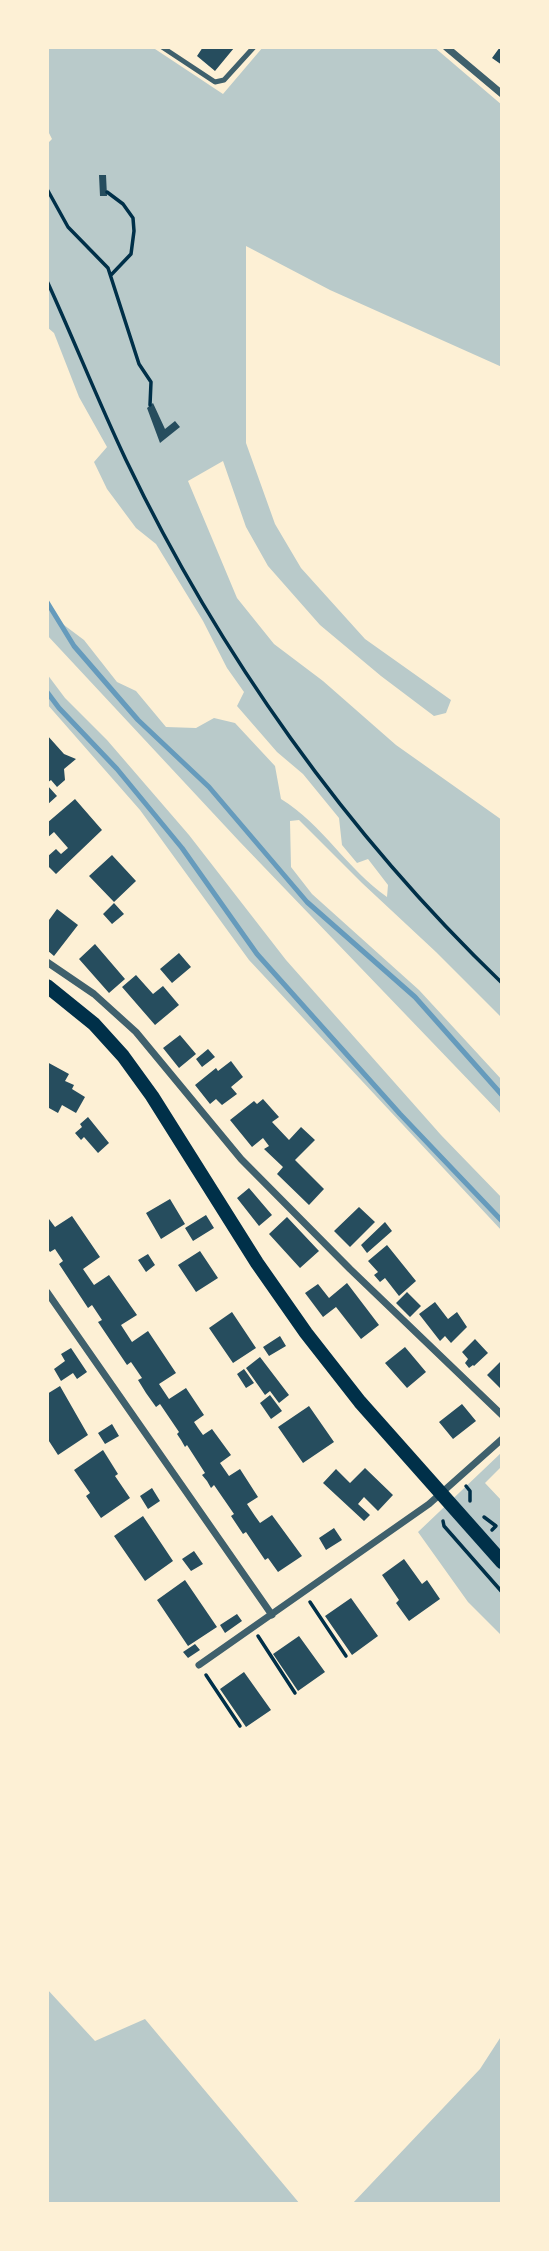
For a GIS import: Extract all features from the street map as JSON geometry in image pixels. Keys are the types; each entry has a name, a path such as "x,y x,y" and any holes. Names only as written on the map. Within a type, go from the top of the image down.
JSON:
{"main road":[{"path":"47,986 94,1024 123,1056 152,1096 257,1263 299,1324 353,1393 502,1562"}],"street":[{"path":"446,47 502,94"},
{"path":"47,962 78,982 122,1017 165,1064 251,1170 502,1415"},
{"path":"47,1292 272,1615"},
{"path":"200,1665 441,1494 502,1439"}],"lane":[{"path":"163,47 215,82 224,80 254,47"}],"path":[{"path":"47,189 68,227 108,268 139,364 151,382 150,405"},
{"path":"107,192 123,204 133,218 134,231 131,254 111,275"},
{"path":"47,281 127,461 188,576 251,681 321,780 398,874 502,983"},
{"path":"304,1593 346,1656"},
{"path":"253,1629 295,1693"},
{"path":"200,1665 240,1726"}],"shaded area":[{"path":"47,47 152,47 223,94 263,47 434,47 502,105 502,367 330,290 246,246 246,443 275,524 301,568 365,639 451,700 446,713 434,716 320,625 268,566 246,527 223,461 188,481 237,598 274,644 323,681 396,745 502,820 502,1018 299,820 290,821 291,867 312,894 419,990 502,1080 502,1115 239,841 47,635 47,602 60,622 84,640 117,682 136,691 166,727 196,728 214,718 235,723 275,766 281,799 310,821 359,874 387,897 388,885 368,859 357,863 342,845 339,818 303,774 277,752 237,706 244,692 227,668 203,621 156,544 136,528 107,489 94,462 107,447 79,397 54,333 47,327 47,144 52,139 47,129"},
{"path":"47,674 65,698 107,740 189,835 286,960 441,1135 502,1198 502,1231 249,960 140,810 47,704"},
{"path":"502,1452 502,1466 485,1483 502,1501 502,1636 468,1602 418,1532"},
{"path":"47,1989 95,2041 145,2019 300,2204 47,2204"},
{"path":"502,2035 502,2204 352,2204 480,2069"}],"building":[{"path":"203,47 234,48 215,71 197,56"},
{"path":"502,47 502,65 492,58"},
{"path":"99,175 106,175 107,196 100,196"},
{"path":"153,403 165,429 175,421 180,427 160,443 147,408"},
{"path":"47,735 64,754 76,759 64,769 65,780 57,787 51,780 47,783"},
{"path":"47,785 57,796 47,805"},
{"path":"75,799 102,830 56,874 47,865 47,857 56,849 61,854 68,848 54,832 47,838 47,823"},
{"path":"112,855 136,881 114,902 89,876"},
{"path":"114,903 124,914 112,924 103,914"},
{"path":"57,909 78,925 54,956 47,950 47,919 49,920"},
{"path":"95,944 125,979 109,993 79,959"},
{"path":"179,953 191,967 172,983 160,969"},
{"path":"136,975 153,994 163,986 179,1005 155,1025 122,987"},
{"path":"180,1035 196,1054 179,1068 163,1048"},
{"path":"208,1049 215,1057 202,1067 196,1059"},
{"path":"231,1061 243,1077 231,1087 237,1094 222,1105 216,1099 210,1104 195,1085 216,1068 218,1071"},
{"path":"47,1062 69,1074 65,1081 74,1085 72,1089 85,1097 76,1113 62,1105 58,1113 49,1108 47,1111"},
{"path":"263,1099 279,1117 272,1122 289,1140 301,1127 315,1140 295,1160 324,1189 309,1205 277,1174 283,1167 264,1149 269,1146 263,1138 252,1147 230,1120 254,1101 257,1104"},
{"path":"88,1117 109,1143 98,1153 84,1137 81,1140 75,1133"},
{"path":"249,1188 272,1215 259,1226 237,1198"},
{"path":"170,1199 185,1224 161,1239 146,1213"},
{"path":"359,1207 375,1222 350,1247 334,1231"},
{"path":"206,1215 214,1228 193,1241 185,1228"},
{"path":"72,1216 100,1257 83,1269 94,1285 109,1275 137,1315 121,1325 132,1342 148,1331 176,1373 159,1384 169,1399 186,1388 204,1415 194,1422 198,1428 203,1435 212,1429 231,1455 220,1463 229,1476 240,1469 258,1497 247,1504 255,1516 260,1523 272,1515 302,1556 278,1572 268,1558 265,1560 246,1532 243,1534 231,1516 234,1514 214,1485 211,1488 202,1475 205,1473 187,1445 185,1447 177,1434 179,1432 160,1404 156,1407 146,1393 138,1380 142,1378 131,1362 127,1365 98,1322 102,1320 92,1305 88,1308 59,1264 63,1261 55,1249 50,1252 47,1248 47,1221 49,1219 55,1227"},
{"path":"287,1217 319,1251 300,1268 269,1234"},
{"path":"385,1222 392,1231 367,1253 361,1245"},
{"path":"387,1245 416,1281 399,1296 385,1278 380,1282 374,1275 378,1272 368,1261"},
{"path":"200,1251 218,1278 196,1292 178,1265"},
{"path":"148,1254 155,1265 146,1272 138,1260"},
{"path":"347,1283 379,1325 361,1339 336,1307 323,1317 305,1293 318,1284 329,1298"},
{"path":"407,1292 421,1306 410,1317 396,1303"},
{"path":"435,1302 448,1319 457,1312 467,1327 451,1343 445,1336 440,1341 419,1314"},
{"path":"232,1312 256,1348 233,1363 209,1328"},
{"path":"280,1336 286,1346 269,1356 263,1347"},
{"path":"475,1339 488,1353 469,1368 465,1363 468,1359 462,1352"},
{"path":"405,1347 426,1372 407,1388 385,1363"},
{"path":"71,1348 87,1372 77,1379 73,1373 61,1381 54,1369 65,1361 61,1354"},
{"path":"260,1357 289,1395 279,1403 270,1391 265,1395 246,1368"},
{"path":"502,1360 502,1390 487,1375"},
{"path":"244,1369 254,1383 246,1388 237,1374"},
{"path":"60,1386 88,1435 58,1455 47,1438 47,1394"},
{"path":"270,1395 282,1411 271,1419 260,1403"},
{"path":"462,1404 476,1421 453,1439 439,1422"},
{"path":"309,1406 334,1442 303,1463 278,1427"},
{"path":"112,1424 119,1436 105,1444 98,1433"},
{"path":"103,1450 118,1474 115,1476 130,1498 101,1518 86,1496 90,1493 74,1470"},
{"path":"365,1468 393,1495 378,1511 364,1497 358,1504 370,1515 364,1521 323,1483 336,1469 350,1483"},
{"path":"152,1488 160,1501 148,1509 140,1496"},
{"path":"143,1516 173,1561 145,1581 114,1536"},
{"path":"334,1528 342,1540 326,1550 319,1538"},
{"path":"194,1551 203,1564 191,1571 182,1559"},
{"path":"404,1559 422,1584 427,1580 440,1599 409,1621 382,1575"},
{"path":"185,1580 217,1627 188,1646 157,1600"},
{"path":"351,1598 378,1636 352,1655 325,1616"},
{"path":"237,1614 242,1621 225,1633 220,1625"},
{"path":"299,1636 325,1672 298,1691 273,1654"},
{"path":"195,1644 200,1650 188,1658 183,1652"},
{"path":"244,1672 271,1710 246,1727 220,1689"}],"waterway":[{"path":"47,602 74,646 138,720 209,787 307,902 415,997 502,1095"},
{"path":"47,692 117,769 182,848 257,954 400,1114 502,1221"}]}
